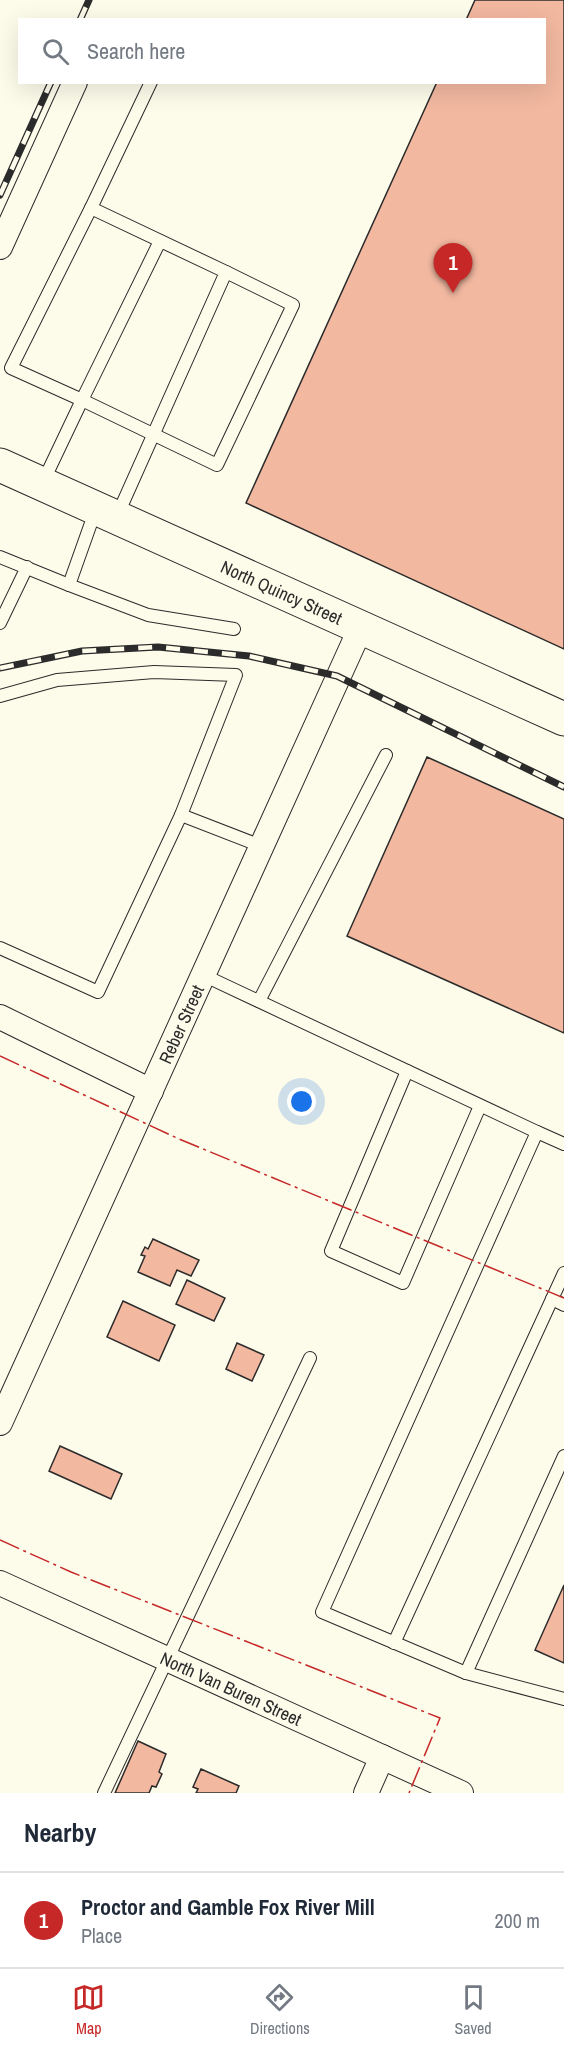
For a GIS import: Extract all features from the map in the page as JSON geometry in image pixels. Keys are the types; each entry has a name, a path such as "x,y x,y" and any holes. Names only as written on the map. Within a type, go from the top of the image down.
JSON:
{"street":[{"path":"0,247 74,84"},
{"name":"North Quincy Street","path":"0,465 564,719"},
{"name":"Reber Street","path":"0,1423 361,627"},
{"path":"0,1017 151,1091"},
{"name":"North Van Buren Street","path":"0,1583 461,1793"},
{"path":"366,1793 382,1757"}],"lane":[{"path":"91,208 293,305 217,465 11,368 150,84"},
{"path":"42,484 160,241"},
{"path":"69,585 106,512 152,435 226,272"},
{"path":"0,557 148,615 234,629"},
{"path":"0,623 27,567"},
{"path":"0,696 57,680 154,672 236,675 181,815 98,992 0,948"},
{"path":"259,1001 386,756"},
{"path":"181,815 261,846"},
{"path":"203,975 564,1144"},
{"path":"406,1071 331,1251 403,1283 480,1106"},
{"path":"537,1132 322,1612 466,1672 564,1699"},
{"path":"394,1643 564,1273"},
{"path":"552,1299 564,1305"},
{"path":"104,1793 166,1657 310,1358"},
{"path":"466,1672 564,1456"}],"building":[{"path":"475,0 564,0 564,649 246,503 436,84 546,84 546,18 467,18"},
{"path":"427,757 564,819 564,1033 347,936"},
{"path":"153,1239 199,1260 191,1276 177,1270 170,1286 138,1272 145,1256 141,1255 145,1247 148,1249"},
{"path":"187,1280 225,1298 214,1321 176,1304"},
{"path":"123,1301 175,1325 159,1361 107,1337"},
{"path":"237,1343 264,1355 252,1381 226,1369"},
{"path":"60,1446 122,1474 111,1499 49,1471"},
{"path":"564,1585 564,1663 535,1650"},
{"path":"138,1741 166,1754 159,1772 162,1774 156,1787 152,1786 149,1793 115,1793"},
{"path":"201,1769 239,1786 236,1793 196,1793 198,1789 193,1787"}],"railway":[{"path":"81,18 89,0"},
{"path":"0,195 50,84"},
{"path":"0,668 82,651 158,647 249,656 337,676 564,787"}],"power":[{"path":"0,1056 179,1139 564,1298"},
{"path":"0,1540 71,1572 440,1718 409,1793"}],"place":[{"name":"Proctor and Gamble Fox River Mill","path":"453,293"}]}
